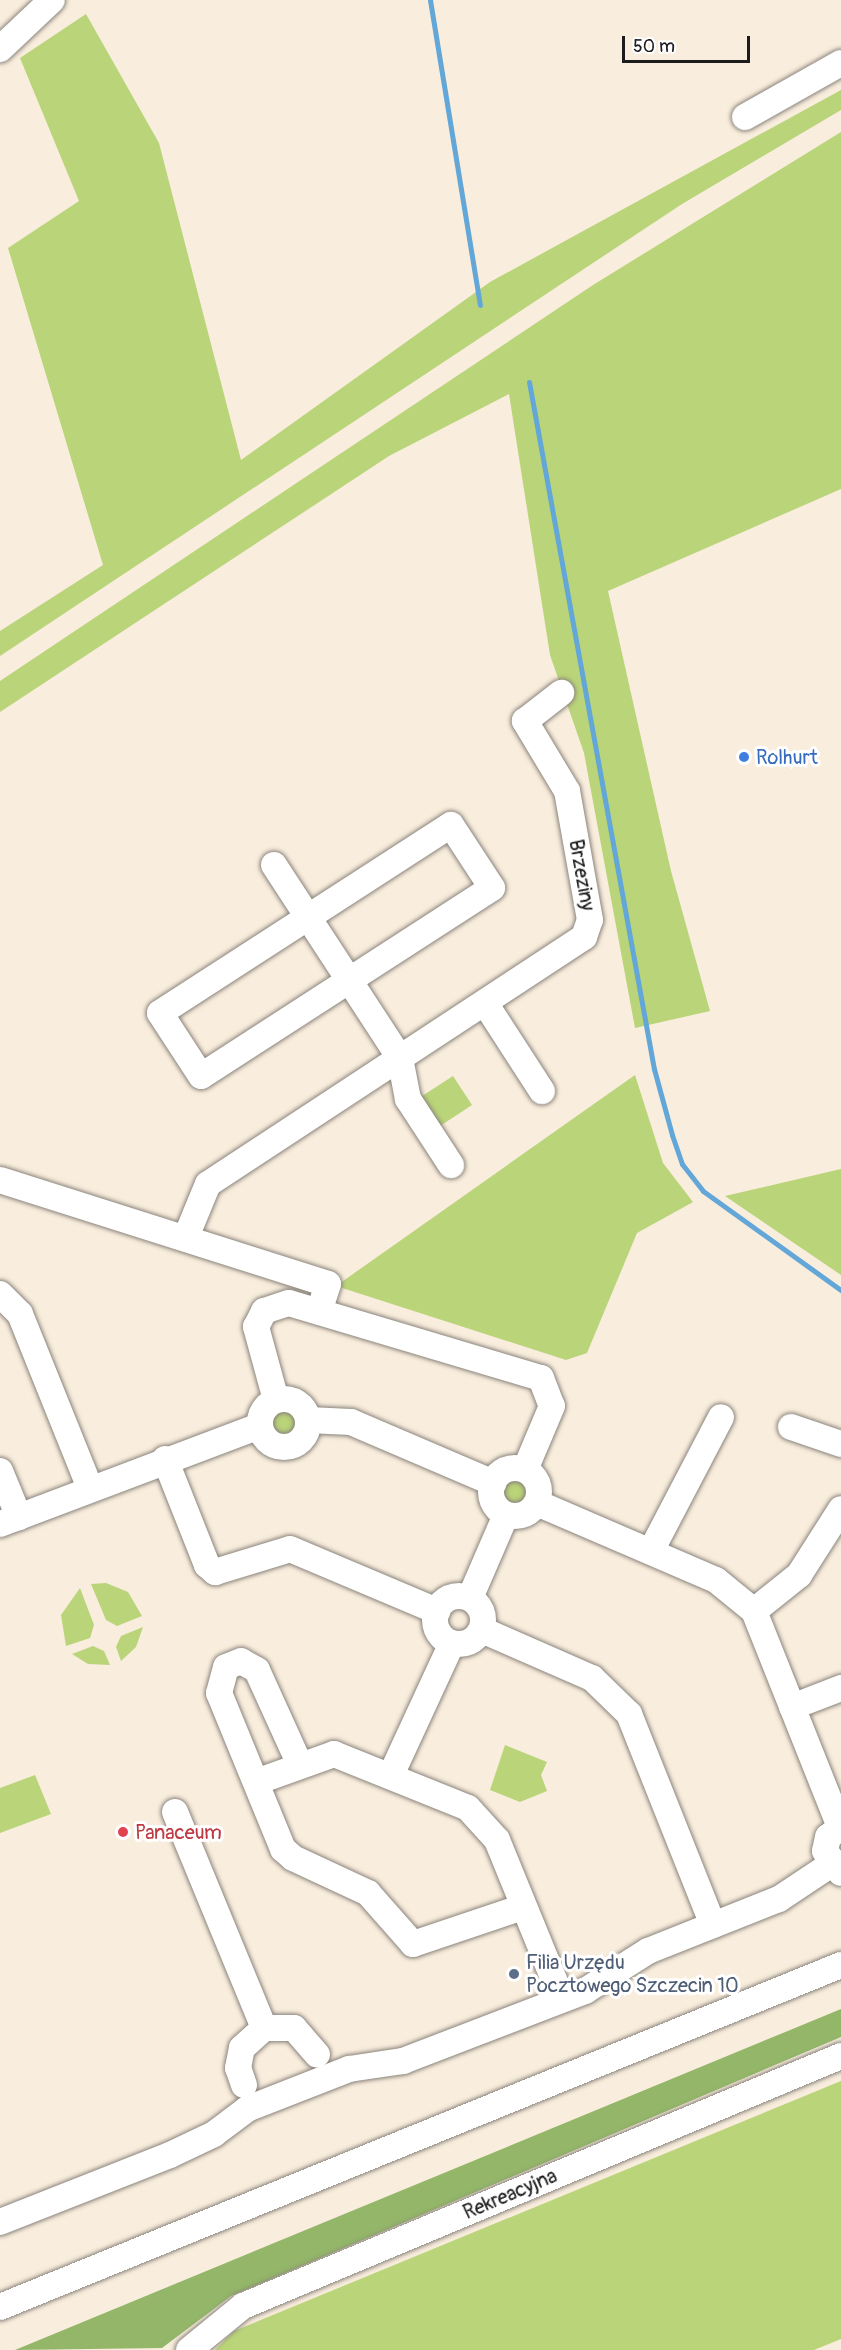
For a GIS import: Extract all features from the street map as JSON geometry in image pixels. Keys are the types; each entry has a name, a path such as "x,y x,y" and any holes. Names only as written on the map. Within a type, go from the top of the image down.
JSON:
{"street":[{"path":"0,50 52,0"},
{"path":"745,117 841,63"},
{"name":"Brzeziny","path":"186,1237 208,1184 577,943 589,928 567,791 525,721 561,693"},
{"path":"451,825 492,888 350,980 201,1076 160,1013 451,825"},
{"path":"274,865 400,1058 408,1099 451,1165"},
{"path":"485,1003 542,1091"},
{"path":"0,1180 186,1237 328,1284 319,1312"},
{"path":"0,1294 20,1314 90,1488"},
{"path":"276,1400 256,1327 275,1304 319,1312 541,1378 552,1406 525,1470"},
{"path":"276,1400 300,1405 308,1420 300,1441 286,1447 272,1444 259,1426 261,1413 276,1400"},
{"path":"651,1551 721,1417"},
{"path":"308,1420 351,1422 493,1483"},
{"path":"0,1471 9,1521 165,1459 259,1426"},
{"path":"791,1427 841,1444"},
{"path":"165,1459 207,1564 215,1572 290,1549 436,1611"},
{"path":"510,1468 525,1470 539,1488 537,1503 520,1516 506,1515 491,1498 493,1483 510,1468"},
{"path":"0,2222 202,2141 247,2109 349,2069 403,2061 562,1999 606,1980 648,1951 779,1899 835,1869 825,1844 840,1827 754,1611 717,1580 537,1503"},
{"path":"754,1611 799,1575 841,1509"},
{"path":"470,1598 506,1515"},
{"path":"436,1611 454,1596 470,1598 481,1608 482,1630"},
{"path":"436,1611 439,1634 452,1643 465,1643 482,1630"},
{"path":"482,1630 592,1678 629,1714 713,1925"},
{"path":"391,1774 452,1643"},
{"path":"300,1765 264,1678 250,1664 232,1663 220,1674 219,1693 283,1849 368,1893 413,1944 523,1907"},
{"path":"792,1707 841,1688"},
{"path":"256,1782 334,1754 391,1774 468,1808 486,1823 562,1999"},
{"path":"175,1812 264,2028"},
{"path":"0,2307 841,1965"},
{"path":"244,2085 238,2068 242,2048 264,2028 294,2028 317,2054"},
{"name":"Rekreacyjna","path":"189,2350 243,2306 841,2056"}],"green space":[{"path":"86,14 159,143 241,460 490,282 841,90 841,110 682,204 0,656 0,631 103,565 8,248 79,201 20,58"},
{"path":"841,132 841,489 608,591 671,871 710,1011 635,1028 584,753 550,655 509,394 389,456 0,712 0,681 593,285"},
{"path":"635,1075 663,1163 693,1202 637,1233 587,1353 566,1360 336,1286"},
{"path":"453,1076 472,1105 437,1128 419,1098"},
{"path":"841,1169 841,1275 725,1196"},
{"path":"283,1410 292,1414 296,1423 292,1432 283,1436 274,1432 270,1423 274,1414"},
{"path":"515,1480 524,1484 528,1493 524,1502 515,1506 506,1502 502,1493 506,1484"},
{"path":"106,1583 128,1592 142,1616 117,1626 106,1620 91,1584"},
{"path":"80,1588 94,1625 90,1638 66,1646 61,1615"},
{"path":"143,1627 136,1647 121,1661 116,1647 121,1636"},
{"path":"93,1646 104,1651 110,1665 88,1664 72,1654"},
{"path":"505,1745 547,1762 541,1775 547,1791 520,1802 490,1790"},
{"path":"35,1775 51,1814 0,1833 0,1788"},
{"path":"841,2009 841,2037 231,2296 162,2348 15,2350"},
{"path":"841,2081 841,2339 814,2350 215,2350 234,2331"}],"waterway":[{"path":"430,0 480,305"},
{"path":"529,382 654,1069 672,1135 682,1164 703,1191 841,1290"}],"place":[{"name":"Rolhurt","path":"744,757"},
{"name":"Panaceum","path":"123,1832"},
{"name":"Filia Urzędu Pocztowego Szczecin 10","path":"514,1974"}]}
